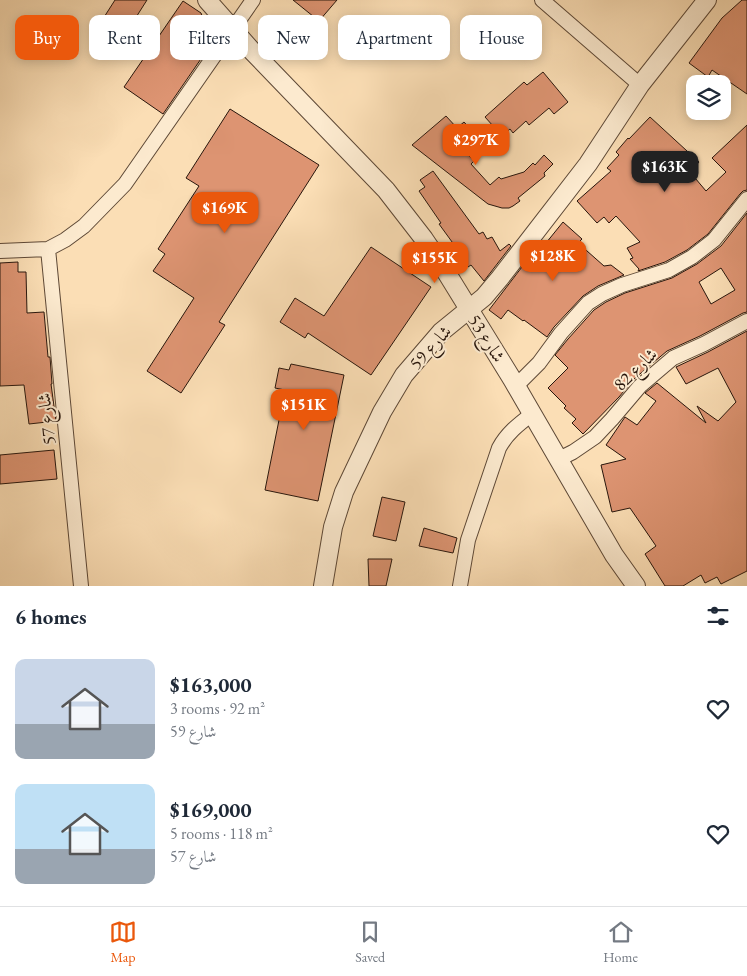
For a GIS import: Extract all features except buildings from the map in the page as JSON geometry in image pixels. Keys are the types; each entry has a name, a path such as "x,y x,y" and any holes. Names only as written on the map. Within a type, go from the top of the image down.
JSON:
{"street":[{"name":"شارع 53","path":"207,0 220,15"},
{"path":"242,15 253,0"},
{"path":"542,0 640,85"},
{"name":"شارع 59","path":"323,586 333,527 344,492 382,412 404,375 441,332 484,297 500,278 588,164 640,85 707,0"},
{"name":"شارع 53","path":"248,47 386,190 443,267 516,386 614,555 636,586"},
{"path":"0,251 48,249 66,240 84,226 125,184 210,60"},
{"path":"516,386 539,362 561,333 588,303 622,285 669,270 692,257 714,240 747,199"},
{"name":"شارع 57","path":"48,249 81,586"},
{"name":"شارع 82","path":"559,459 595,437 640,386 673,358 747,321"},
{"path":"460,586 468,540 499,448 509,433 532,414"}]}
